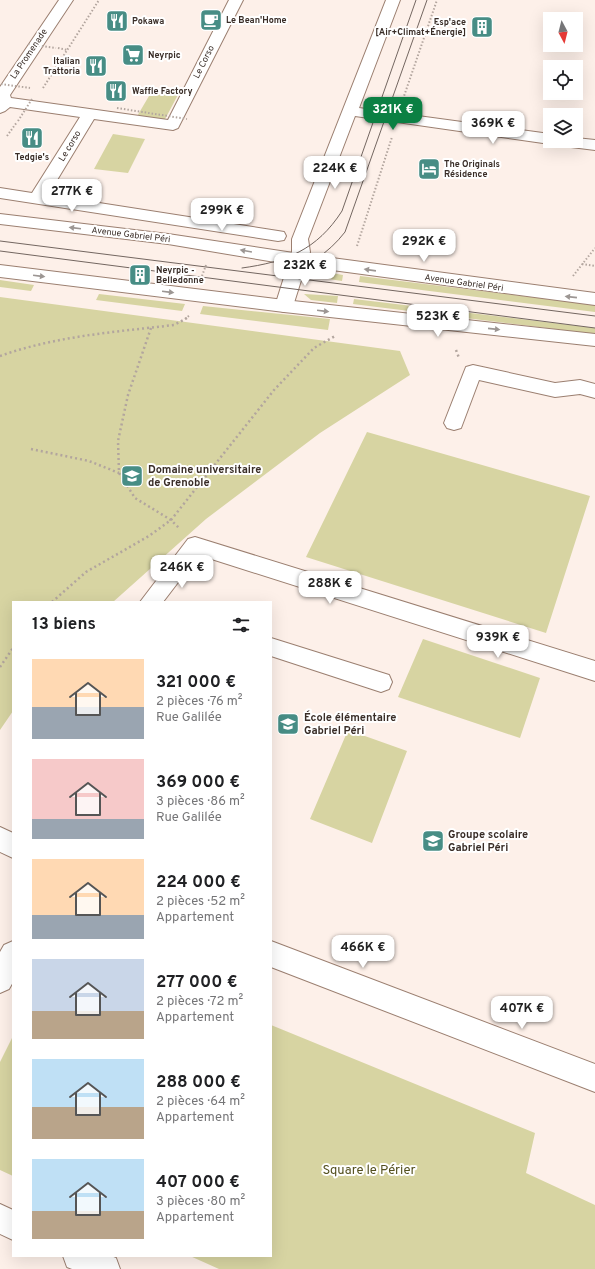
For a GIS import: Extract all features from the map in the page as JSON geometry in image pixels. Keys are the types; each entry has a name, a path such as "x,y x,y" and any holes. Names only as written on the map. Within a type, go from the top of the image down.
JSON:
{"street":[{"name":"La Promenade","path":"3,105 2,95 66,0"},
{"name":"Le Corso","path":"180,122 236,0"},
{"path":"284,306 301,252 300,239 393,0"},
{"path":"3,105 180,122"},
{"path":"349,111 543,138"},
{"name":"Le corso","path":"37,198 46,186 79,113"},
{"path":"583,144 595,145"},
{"name":"Avenue Gabriel Péri","path":"0,192 278,236"},
{"name":"Avenue Gabriel Péri","path":"0,219 214,246 298,260 547,294 595,299"},
{"path":"0,271 284,306 595,340"},
{"path":"454,423 473,372 555,390 580,387 595,391"},
{"path":"152,601 195,545 595,671"},
{"path":"272,647 382,682"},
{"path":"0,839 12,845"},
{"path":"272,954 595,1078"},
{"path":"0,980 12,956"},
{"path":"0,1219 12,1225"},
{"path":"80,1257 105,1269"}],"path":[{"path":"42,89 99,0"},
{"path":"402,104 437,0"},
{"path":"28,44 67,50"},
{"path":"1,84 30,88"},
{"path":"7,136 32,99 37,96"},
{"path":"117,108 180,122"},
{"path":"7,129 12,129"},
{"path":"356,250 392,136"},
{"path":"0,356 15,350 66,337 174,325 189,318 214,246"},
{"path":"571,278 595,248"},
{"path":"582,264 595,266"},
{"path":"151,328 128,395 118,441 119,473 135,498 171,520 195,545"},
{"path":"53,601 86,572 149,536 171,520 274,390 314,348 335,336"},
{"path":"31,449 89,461 119,473"},
{"path":"0,667 12,649"}],"green space":[{"path":"180,91 163,123 136,118 149,96"},
{"path":"113,134 145,139 128,173 94,169"},
{"path":"320,271 343,275 342,281 309,276"},
{"path":"360,276 595,305 595,312 359,282"},
{"path":"0,280 34,285 31,291 0,287"},
{"path":"99,294 185,304 182,311 96,300"},
{"path":"304,294 338,296 337,303 311,300"},
{"name":"Domaine universitaire de Grenoble","path":"0,297 400,351 410,375 320,433 206,519 114,601 12,601 12,712 0,730"},
{"path":"354,299 595,328 595,334 353,304"},
{"path":"203,306 330,319 328,330 200,314"},
{"path":"367,432 590,496 546,633 306,557"},
{"path":"423,639 540,678 520,738 398,697"},
{"path":"348,730 407,751 372,843 310,819"},
{"name":"Square le Périer","path":"272,1025 535,1133 526,1173 595,1205 595,1269 219,1269 192,1257 272,1257"},
{"path":"12,1038 12,1176 0,1170 0,1062"}],"tram line":[{"path":"242,268 273,262 299,252 322,236 342,211 416,0"},
{"path":"281,274 300,268 316,259 331,247 345,232 427,0"},
{"path":"0,241 595,316"},
{"path":"0,251 595,328"}],"place":[{"name":"Le Bean'Home","path":"211,20"},
{"name":"Pokawa","path":"117,21"},
{"name":"Esp'ace [Air+Climat+Énergie]","path":"482,27"},
{"name":"Neyrpic","path":"133,55"},
{"name":"Italian Trattoria","path":"96,66"},
{"name":"Waffle Factory","path":"116,91"},
{"name":"Tedgie's","path":"32,138"},
{"name":"The Originals Résidence","path":"429,169"},
{"name":"Neyrpic - Belledonne","path":"140,275"},
{"name":"Domaine universitaire de Grenoble","path":"132,476"},
{"name":"École élémentaire Gabriel Péri","path":"288,724"},
{"name":"Groupe scolaire Gabriel Péri","path":"433,841"}]}
